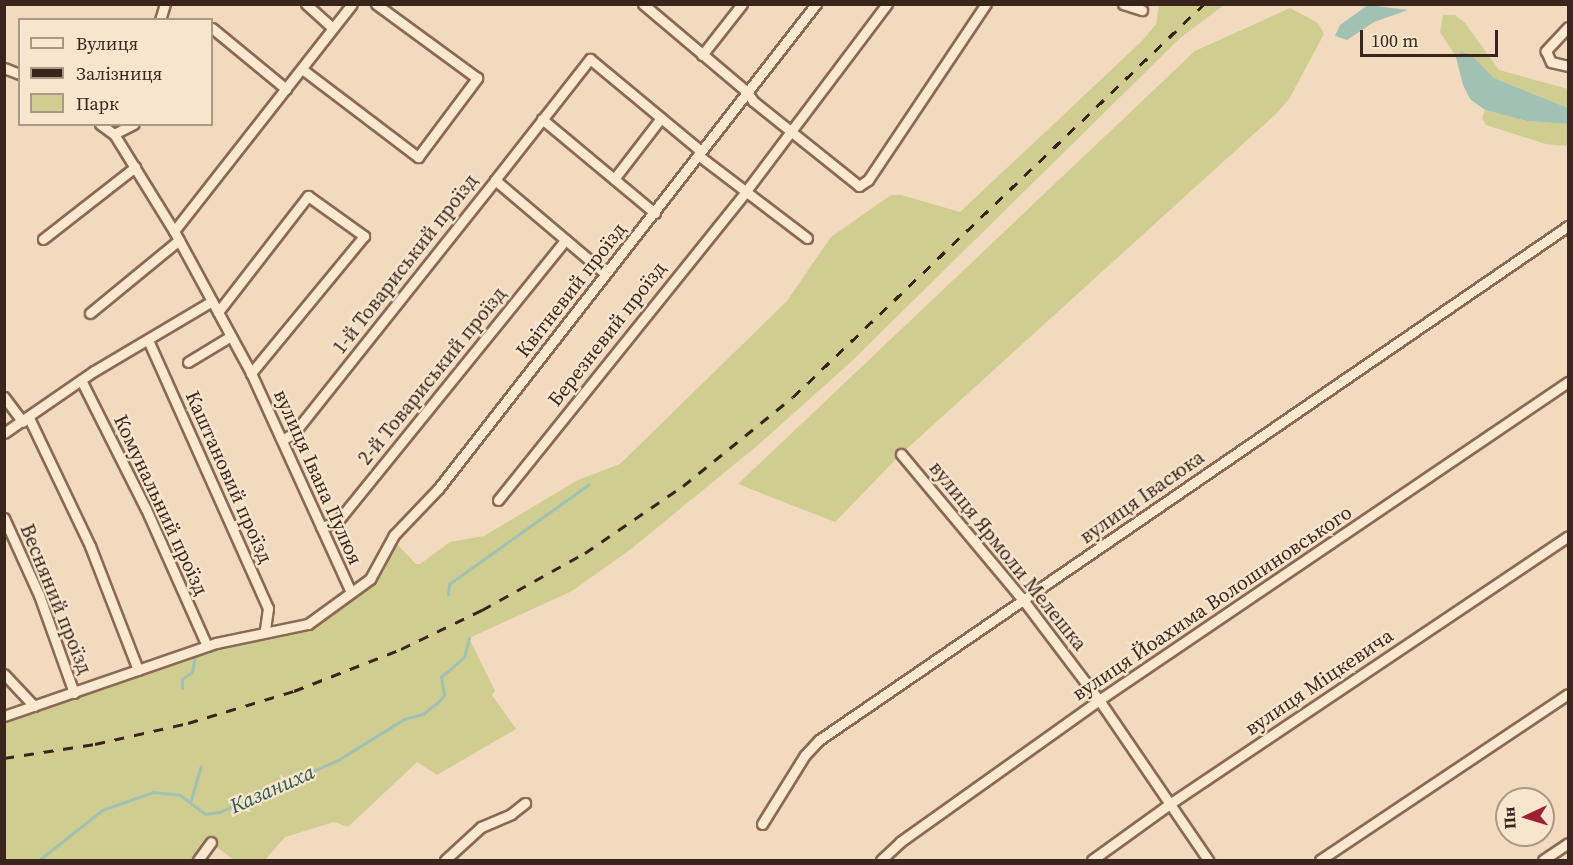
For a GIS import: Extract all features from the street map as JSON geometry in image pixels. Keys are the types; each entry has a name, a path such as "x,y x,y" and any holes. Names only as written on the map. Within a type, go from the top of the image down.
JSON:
{"street":[{"path":"306,4 333,28"},
{"path":"90,313 176,236 352,4"},
{"path":"302,69 418,157 477,78 376,4"},
{"path":"643,4 747,92 753,101 853,184 859,186 868,180 986,4"},
{"path":"702,55 742,4"},
{"name":"Квітневий проїзд","path":"350,590 370,579 394,535 438,489 816,4"},
{"name":"Березневий проїзд","path":"498,500 746,191 887,4"},
{"path":"1124,4 1142,10"},
{"path":"1569,27 1546,51 1551,62 1569,66"},
{"path":"213,29 286,89"},
{"path":"495,180 590,58 699,153 807,238"},
{"path":"614,179 661,118"},
{"path":"542,119 655,213"},
{"name":"вулиця Івана Пулюя","path":"4,716 207,646 265,630 314,621 350,590 251,373 116,129"},
{"path":"43,238 135,167"},
{"name":"1-й Товариський проїзд","path":"282,440 294,433 495,180 606,274"},
{"path":"218,312 308,196 364,236 251,373"},
{"name":"вулиця Івасюка","path":"762,824 805,754 819,740 1569,226"},
{"name":"2-й Товариський проїзд","path":"321,527 336,522 565,240"},
{"path":"4,433 81,380 212,301"},
{"path":"188,362 231,336"},
{"name":"Каштановий проїзд","path":"148,340 268,608 265,630"},
{"name":"Комунальний проїзд","path":"81,380 146,509 207,646"},
{"name":"вулиця Йоахима Волошиновського","path":"881,861 900,842 1099,700 1569,382"},
{"path":"4,396 26,420 90,546 138,670"},
{"name":"вулиця Ярмоли Мелешка","path":"901,454 1024,601 1099,700 1171,803 1208,861"},
{"name":"Весняний проїзд","path":"4,518 39,596 74,693"},
{"name":"вулиця Міцкевича","path":"1092,861 1171,803 1569,536"},
{"path":"4,674 34,706"},
{"path":"1320,861 1569,694"},
{"path":"445,861 481,827 510,814 525,803"},
{"path":"198,861 211,842"},
{"path":"1543,861 1569,843"},
{"path":"453,853 461,861"}],"green space":[{"path":"1159,5 1224,5 1180,38 853,360 758,445 631,549 572,591 469,638 495,691 492,695 516,729 437,775 417,762 348,827 334,822 285,837 265,860 234,860 211,843 198,860 5,860 4,716 216,643 302,625 370,579 392,539 416,564 420,564 450,542 484,536 578,480 620,464 787,301 831,237 891,195 901,195 960,212 1142,41 1156,24"},
{"path":"1290,8 1318,23 1324,34 1289,99 1277,113 901,454 835,522 738,484 1195,51"},
{"path":"1443,15 1455,15 1465,23 1499,70 1568,89 1568,108 1494,78 1465,52 1456,57 1440,32"},
{"path":"1485,110 1527,121 1568,124 1568,146 1546,144 1486,125 1482,118"}],"shaded area":[{"path":"1368,5 1408,10 1374,22 1347,40 1335,36 1340,25"},
{"path":"1461,52 1470,54 1494,78 1568,108 1568,124 1527,121 1485,110 1470,99 1463,85 1456,57"}],"waterway":[{"path":"448,594 449,584 588,485"},
{"name":"Казаниха","path":"39,860 102,810 153,792 180,795 205,814 219,812 338,760 404,719 423,714 439,701 444,695 441,677 464,657 469,638"},
{"path":"182,688 182,679 192,672 195,657"},
{"path":"191,800 201,766"}],"railway":[{"path":"4,758 95,744 188,723 294,691 401,649 482,610 585,553 683,486 793,397 1204,4"}]}
